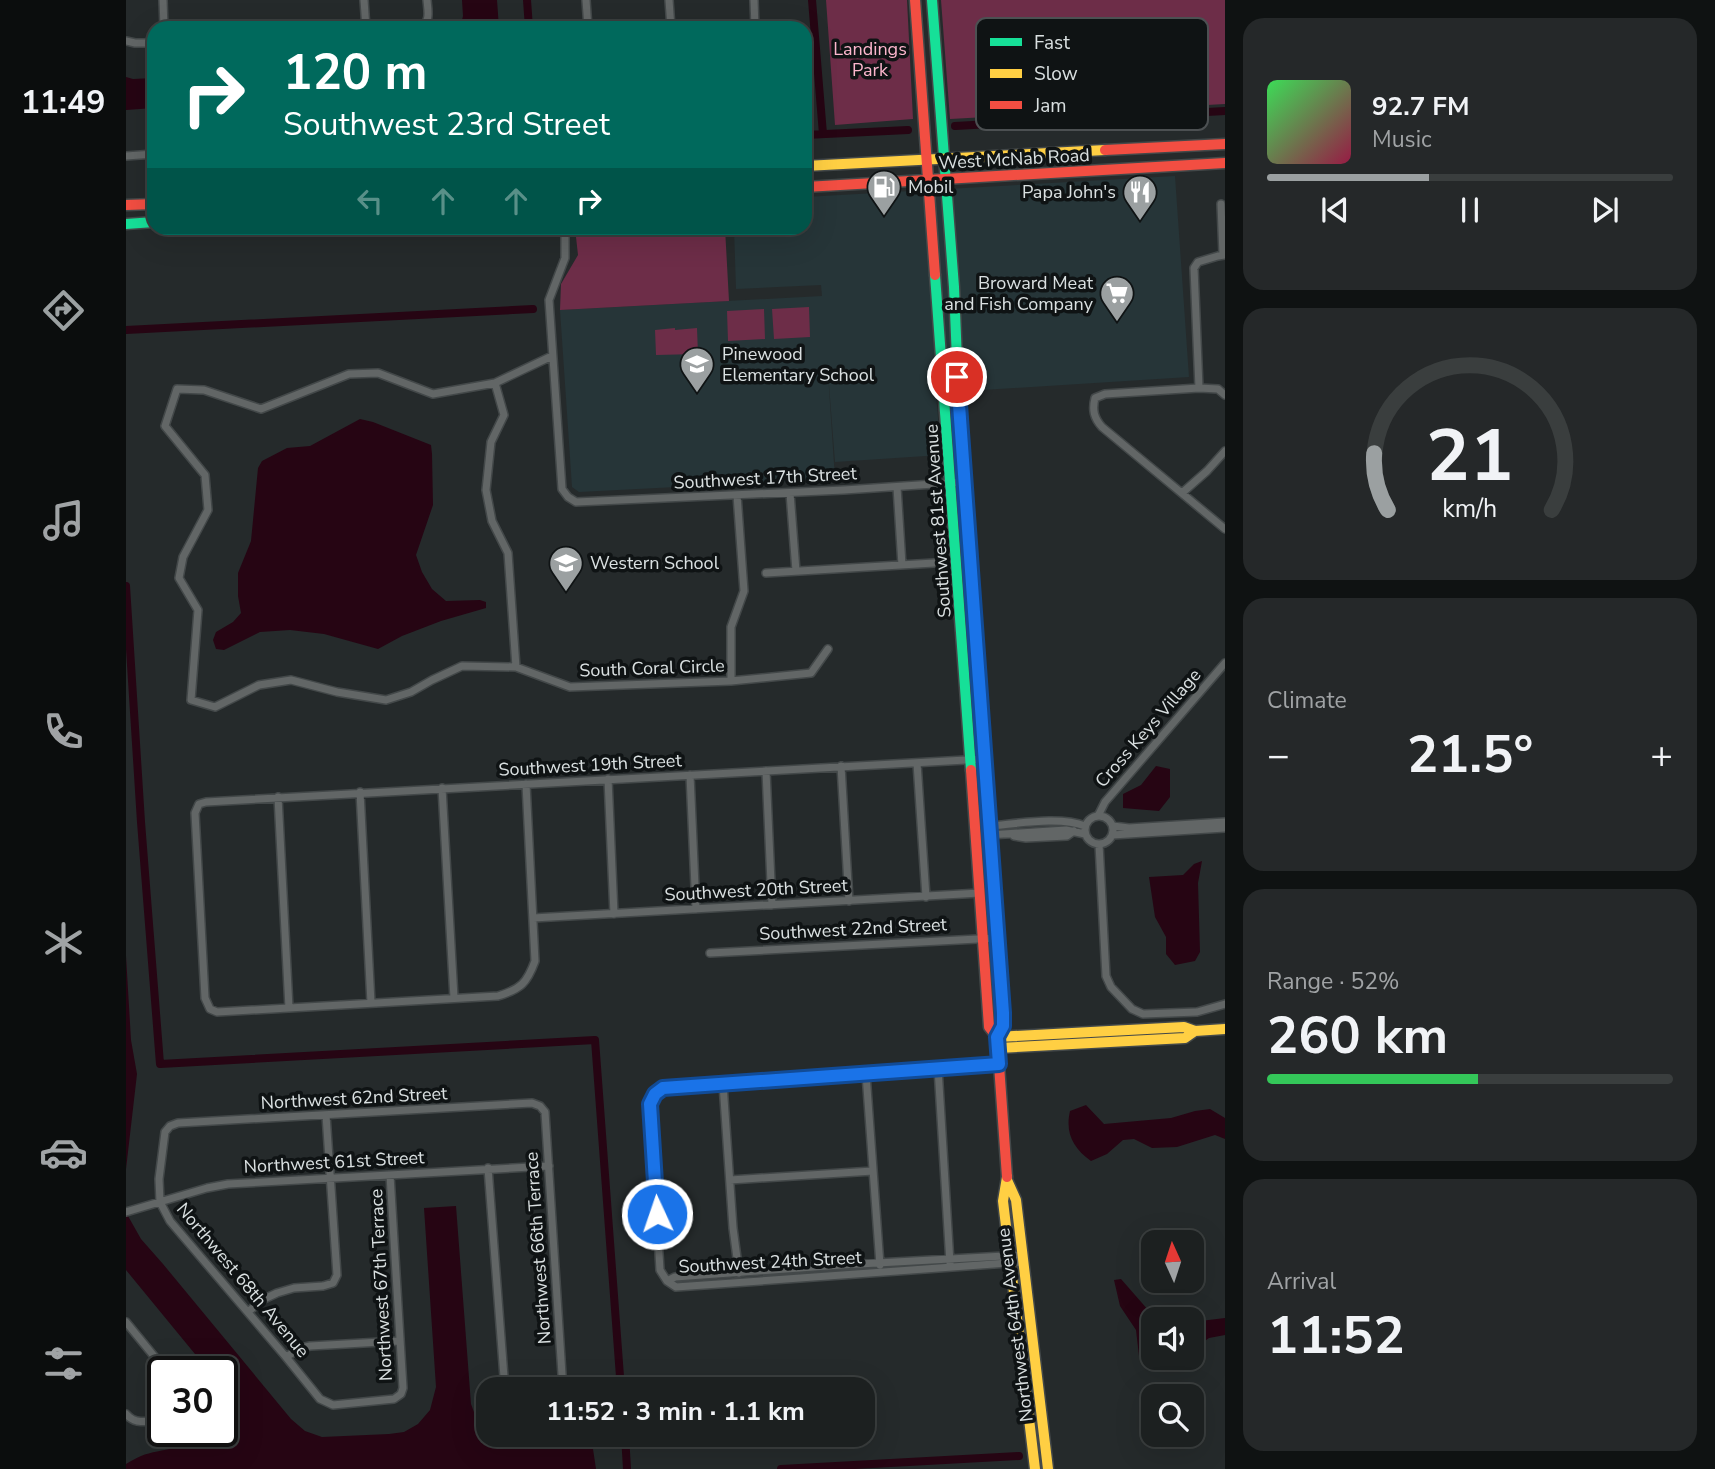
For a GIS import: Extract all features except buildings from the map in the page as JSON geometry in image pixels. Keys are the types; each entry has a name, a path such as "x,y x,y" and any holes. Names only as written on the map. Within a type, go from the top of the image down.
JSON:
{"street":[{"path":"163,0 164,21"},
{"path":"364,0 366,21"},
{"path":"427,0 429,18 427,21"},
{"path":"586,0 588,21"},
{"path":"669,0 670,21"},
{"path":"754,0 755,21"},
{"name":"Southwest 81st Avenue","path":"915,0 989,1027 997,1043 999,1064"},
{"name":"Southwest 81st Avenue","path":"932,0 947,178 957,377 1003,1026 997,1043"},
{"path":"126,41 147,43"},
{"name":"West McNab Road","path":"812,166 1225,144"},
{"path":"1151,148 1152,167"},
{"path":"126,156 147,154"},
{"name":"West McNab Road","path":"812,187 1225,163"},
{"path":"126,205 147,204"},
{"path":"1199,388 1194,268 1198,262 1224,255 1221,204"},
{"path":"126,224 147,222"},
{"path":"516,667 508,554 492,521 486,490 491,442 504,415 495,383 552,356 549,300 565,258 565,235"},
{"name":"Southwest 17th Street","path":"552,356 562,489 568,498 576,502 964,482"},
{"name":"South Coral Circle","path":"495,383 433,394 378,373 349,374 261,409 204,390 177,389 165,426 205,475 208,510 183,556 179,578 198,610 191,700 215,707 259,685 291,680 386,700 411,692 462,666 516,667 570,687 731,681 811,673 828,649"},
{"path":"1225,395 1218,389 1199,388 1105,394 1096,398 1093,406 1096,420 1102,427 1225,529"},
{"path":"1182,494 1225,451"},
{"path":"897,487 902,565"},
{"path":"790,493 796,571"},
{"path":"731,681 731,627 744,591 737,495"},
{"path":"766,573 934,563"},
{"name":"Cross Keys Village","path":"1097,816 1105,802 1225,663"},
{"name":"Southwest 19th Street","path":"289,1008 217,1012 210,1009 205,998 195,813 198,804 360,792 984,759"},
{"path":"917,763 926,897"},
{"path":"841,766 849,901"},
{"path":"766,771 772,905"},
{"path":"690,775 696,909"},
{"path":"608,779 614,914"},
{"path":"278,797 289,1008 498,996 513,992 523,984 535,961 526,784"},
{"path":"442,788 454,998"},
{"path":"360,792 371,1003"},
{"path":"989,831 1068,821 1085,830 1091,842 1099,844 1109,841 1113,826 1108,819 1097,816 1090,818 1085,830"},
{"path":"1046,822 1047,831"},
{"path":"1113,826 1153,827 1225,822"},
{"path":"1112,835 1225,828"},
{"path":"1010,834 1085,830"},
{"path":"989,831 1026,838 1068,836 1074,831"},
{"path":"1099,844 1106,976 1111,987 1132,1009 1143,1014 1196,1012 1225,1004"},
{"name":"Southwest 20th Street","path":"533,918 980,894"},
{"name":"Southwest 22nd Street","path":"710,953 997,938"},
{"path":"997,1043 1093,1032 1184,1027 1195,1031 1225,1029"},
{"path":"997,1043 1084,1044 1185,1038 1195,1031"},
{"path":"1084,1044 1093,1032"},
{"path":"667,1281 660,1270 650,1104 655,1094 663,1088 999,1064"},
{"name":"Northwest 64th Avenue","path":"999,1064 1007,1180 1003,1202 1034,1463"},
{"path":"939,1068 950,1263"},
{"path":"866,1074 880,1267"},
{"path":"723,1084 733,1228 739,1272"},
{"name":"Northwest 62nd Street","path":"170,1126 178,1122 532,1103 540,1106"},
{"name":"Northwest 66th Terrace","path":"540,1106 545,1112 562,1377"},
{"path":"248,1312 276,1293 323,1286 333,1283 337,1275 326,1115"},
{"name":"Northwest 68th Avenue","path":"170,1126 165,1132 159,1179 160,1202 170,1221 327,1404"},
{"name":"Northwest 61st Street","path":"126,1212 228,1184 549,1166"},
{"path":"488,1168 504,1377"},
{"path":"730,1180 873,1171"},
{"name":"Northwest 67th Terrace","path":"327,1404 394,1399 401,1394 403,1388 390,1175"},
{"name":"Northwest 64th Avenue","path":"1007,1180 1016,1200 1048,1469"},
{"name":"Southwest 24th Street","path":"880,1267 676,1287 667,1281 674,1277 739,1272 1022,1259"},
{"path":"126,1322 154,1356"},
{"path":"286,1357 310,1346 399,1340"},
{"path":"1022,1363 1026,1367 1036,1369"},
{"path":"126,1414 137,1422 147,1421"},
{"path":"1034,1463 1046,1457"}],"shaded area":[{"path":"462,0 497,0 498,21 462,21"},
{"path":"126,77 147,78 147,108 126,110"},
{"path":"1175,176 1189,377 936,393 941,455 835,462 827,359 835,479 579,492 572,487 560,310 822,296 821,285 736,289 734,235 812,235 812,197"},
{"path":"360,419 431,445 433,505 416,555 432,589 446,601 480,600 486,602 486,608 441,621 402,636 378,649 324,634 290,630 260,632 224,650 216,649 213,640 216,632 233,622 241,613 238,573 251,541 258,468 262,461 287,448 310,446"},
{"path":"1156,766 1170,769 1170,797 1159,811 1123,808 1123,794 1141,785"},
{"path":"1202,861 1198,883 1200,952 1195,961 1175,965 1166,954 1166,937 1155,917 1149,877 1183,875 1194,864"},
{"path":"126,956 131,1040 137,1074 126,1169"},
{"path":"1086,1105 1104,1124 1171,1118 1210,1109 1225,1118 1225,1139 1215,1135 1177,1147 1152,1148 1134,1139 1123,1140 1107,1154 1091,1161 1075,1145 1069,1126 1070,1111"},
{"path":"456,1206 471,1404 476,1418 476,1447 592,1447 596,1469 126,1469 126,1464 137,1458 174,1447 238,1447 238,1356 197,1356 126,1270 126,1216 141,1239 291,1419 305,1431 322,1437 404,1432 418,1424 430,1410 436,1387 424,1208"},
{"path":"1121,1279 1146,1307 1141,1307 1141,1356 1136,1330 1120,1306 1114,1280"},
{"path":"1225,1318 1225,1335 1204,1342 1204,1321"}],"green space":[{"name":"Landings Park","path":"826,0 907,0 913,119 835,125"},
{"path":"941,0 1225,0 1225,104 1208,105 1208,18 976,18 976,118 950,119"},
{"path":"576,235 725,235 729,301 560,310 561,284 578,255"},
{"path":"809,307 810,337 774,339 772,309"},
{"path":"764,309 765,339 728,341 727,311"},
{"path":"697,328 698,354 656,355 655,330"}],"waterway":[{"path":"527,0 528,21"},
{"path":"812,0 823,134"},
{"path":"1208,112 1225,111"},
{"path":"955,126 976,125"},
{"path":"812,135 908,130"},
{"path":"126,330 533,309"},
{"path":"126,586 160,1064 595,1040 620,1377"},
{"path":"626,1447 627,1469"},
{"path":"781,1469 1019,1456"}],"traffic: fast":[{"path":"932,0 954,287 958,385"},
{"path":"126,224 147,222"},
{"path":"935,275 971,770"}],"traffic: slow":[{"path":"812,166 1105,150"},
{"path":"958,385 994,891"},
{"path":"997,1037 1184,1027 1195,1031 1225,1029"},
{"path":"998,1048 1185,1038 1195,1031"},
{"path":"1007,1177 1003,1201 1035,1469"},
{"path":"1007,1180 1016,1200 1048,1469"}],"traffic: jam":[{"path":"915,0 935,275"},
{"path":"1105,150 1225,144"},
{"path":"812,187 1225,163"},
{"path":"126,205 147,204"},
{"path":"971,770 989,1027 997,1037"},
{"path":"994,891 1003,1013 1003,1025 997,1037 1007,1177"}],"place":[{"name":"Mobil","path":"884,217"},
{"name":"Papa John's","path":"1140,222"},
{"name":"Broward Meat and Fish Company","path":"1117,323"},
{"name":"Pinewood Elementary School","path":"697,394"},
{"name":"Western School","path":"566,593"}],"route":[{"path":"657,1214 650,1104 655,1094 663,1088 999,1064 997,1037 1003,1026 1003,1013 957,377"}]}
